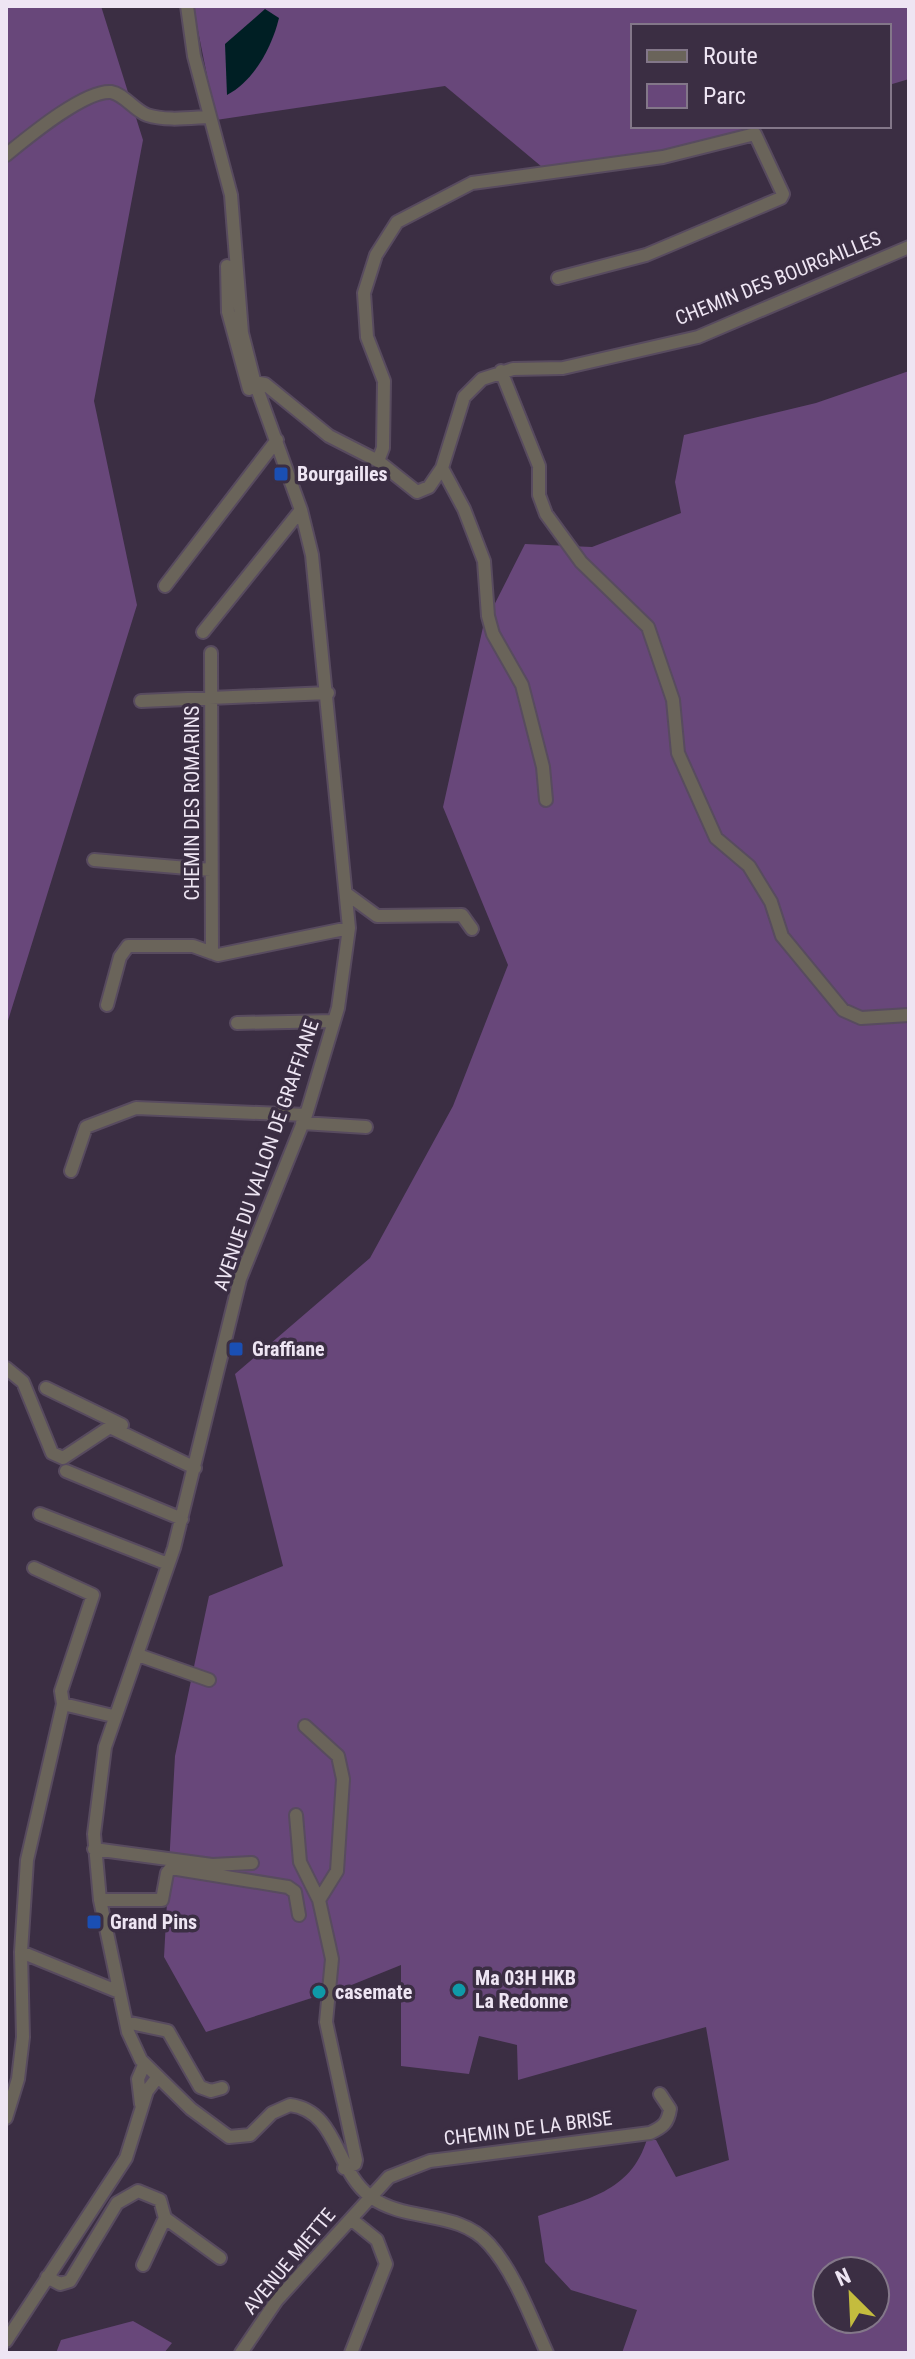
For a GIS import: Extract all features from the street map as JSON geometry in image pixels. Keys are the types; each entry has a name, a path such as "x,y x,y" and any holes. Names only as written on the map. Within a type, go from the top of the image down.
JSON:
{"street":[{"path":"177,6 194,56"},
{"path":"187,6 194,56"},
{"name":"AVENUE DU VALLON DE GRAFFIANE","path":"194,56 221,161 226,201 228,312 250,380 301,510 312,555 349,928 334,1021 304,1119 240,1279 182,1519 138,1655 113,1716 98,1786 94,1849 100,1900 130,2040 144,2065 205,2121 229,2137 250,2135 280,2107 302,2106 315,2114 331,2134 344,2168 371,2198"},
{"path":"6,155 60,115 97,94 117,94 146,115 208,117"},
{"path":"378,461 383,448 384,381 367,337 364,293 376,255 397,222 472,183 650,159 755,134 783,194 781,198 646,255 558,278"},
{"name":"CHEMIN DES BOURGAILLES","path":"501,371 563,368 698,337 909,247"},
{"path":"250,380 265,384 336,441 378,461 417,492 429,487 442,468 464,397 476,383 501,371 539,466 539,495 546,514 581,562 648,627 673,700 678,753 706,808 716,838 749,866 771,902 784,939 843,1010 861,1018 909,1015"},
{"path":"165,586 275,441"},
{"path":"442,468 458,494 484,561 488,616 493,634 522,685 543,767 546,800"},
{"path":"203,632 301,510"},
{"name":"CHEMIN DES ROMARINS","path":"211,653 214,699 212,953"},
{"path":"141,701 328,693"},
{"path":"94,860 211,870"},
{"path":"347,894 377,916 462,915 472,929"},
{"path":"107,1005 120,957 128,946 193,946 212,953 227,954 349,928"},
{"path":"237,1023 334,1021"},
{"path":"71,1171 86,1127 136,1108 304,1119 366,1127"},
{"path":"6,1368 23,1382 52,1453 63,1458 110,1427 196,1464"},
{"path":"46,1388 196,1464"},
{"path":"66,1471 182,1519"},
{"path":"40,1514 168,1564"},
{"path":"6,2118 18,2079 23,2037 21,1952 27,1860 63,1704 61,1691 93,1595 34,1568"},
{"path":"138,1655 209,1680"},
{"path":"63,1704 113,1716"},
{"path":"305,1726 338,1756 343,1779 337,1871 319,1900"},
{"path":"296,1815 300,1862 319,1900 332,1959 326,2022 356,2160 355,2164 344,2168"},
{"path":"94,1849 212,1865 252,1863"},
{"path":"100,1900 162,1900 171,1868 288,1887 295,1892 299,1915"},
{"path":"21,1952 119,1992"},
{"path":"126,2022 168,2031 200,2087 211,2091 222,2088"},
{"path":"142,2111 138,2079 144,2065"},
{"path":"6,2341 126,2158 147,2091 157,2078"},
{"name":"CHEMIN DE LA BRISE","path":"371,2198 395,2173 422,2162 650,2133 662,2127 668,2119 670,2109 660,2094"},
{"path":"47,2277 60,2284 70,2281 117,2203 130,2193 154,2195 160,2200 165,2218 220,2258"},
{"path":"371,2198 391,2207 461,2225 484,2239 501,2261 547,2353"},
{"name":"AVENUE MIETTE","path":"241,2353 277,2300 371,2198"},
{"path":"143,2265 165,2218"},
{"path":"351,2219 377,2240 386,2264 351,2353"}],"green space":[{"path":"6,6 101,6 143,140 94,401 137,605 6,1027"},
{"path":"193,6 909,6 909,79 891,84 891,24 631,24 631,128 752,128 690,147 548,172 445,86 216,120"},
{"path":"909,371 909,2353 622,2353 637,2310 571,2290 545,2262 538,2216 589,2198 618,2183 640,2157 647,2139 656,2140 676,2177 729,2160 706,2027 518,2080 517,2045 479,2036 469,2074 401,2066 401,1965 349,1986 206,2032 164,1957 175,1756 209,1596 283,1566 235,1374 370,1258 453,1106 508,965 443,807 483,627 525,544 592,547 681,513 675,482 684,435 816,403"},
{"path":"133,2321 172,2343 164,2353 56,2353 61,2340"}],"shaded area":[{"path":"265,9 279,18 272,40 246,81 227,95 225,44"}],"place":[{"name":"Bourgailles","path":"281,474"},
{"name":"Graffiane","path":"236,1349"},
{"name":"Grand Pins","path":"94,1922"},
{"name":"Ma 03H HKB La Redonne","path":"459,1990"},
{"name":"casemate","path":"319,1992"}]}
